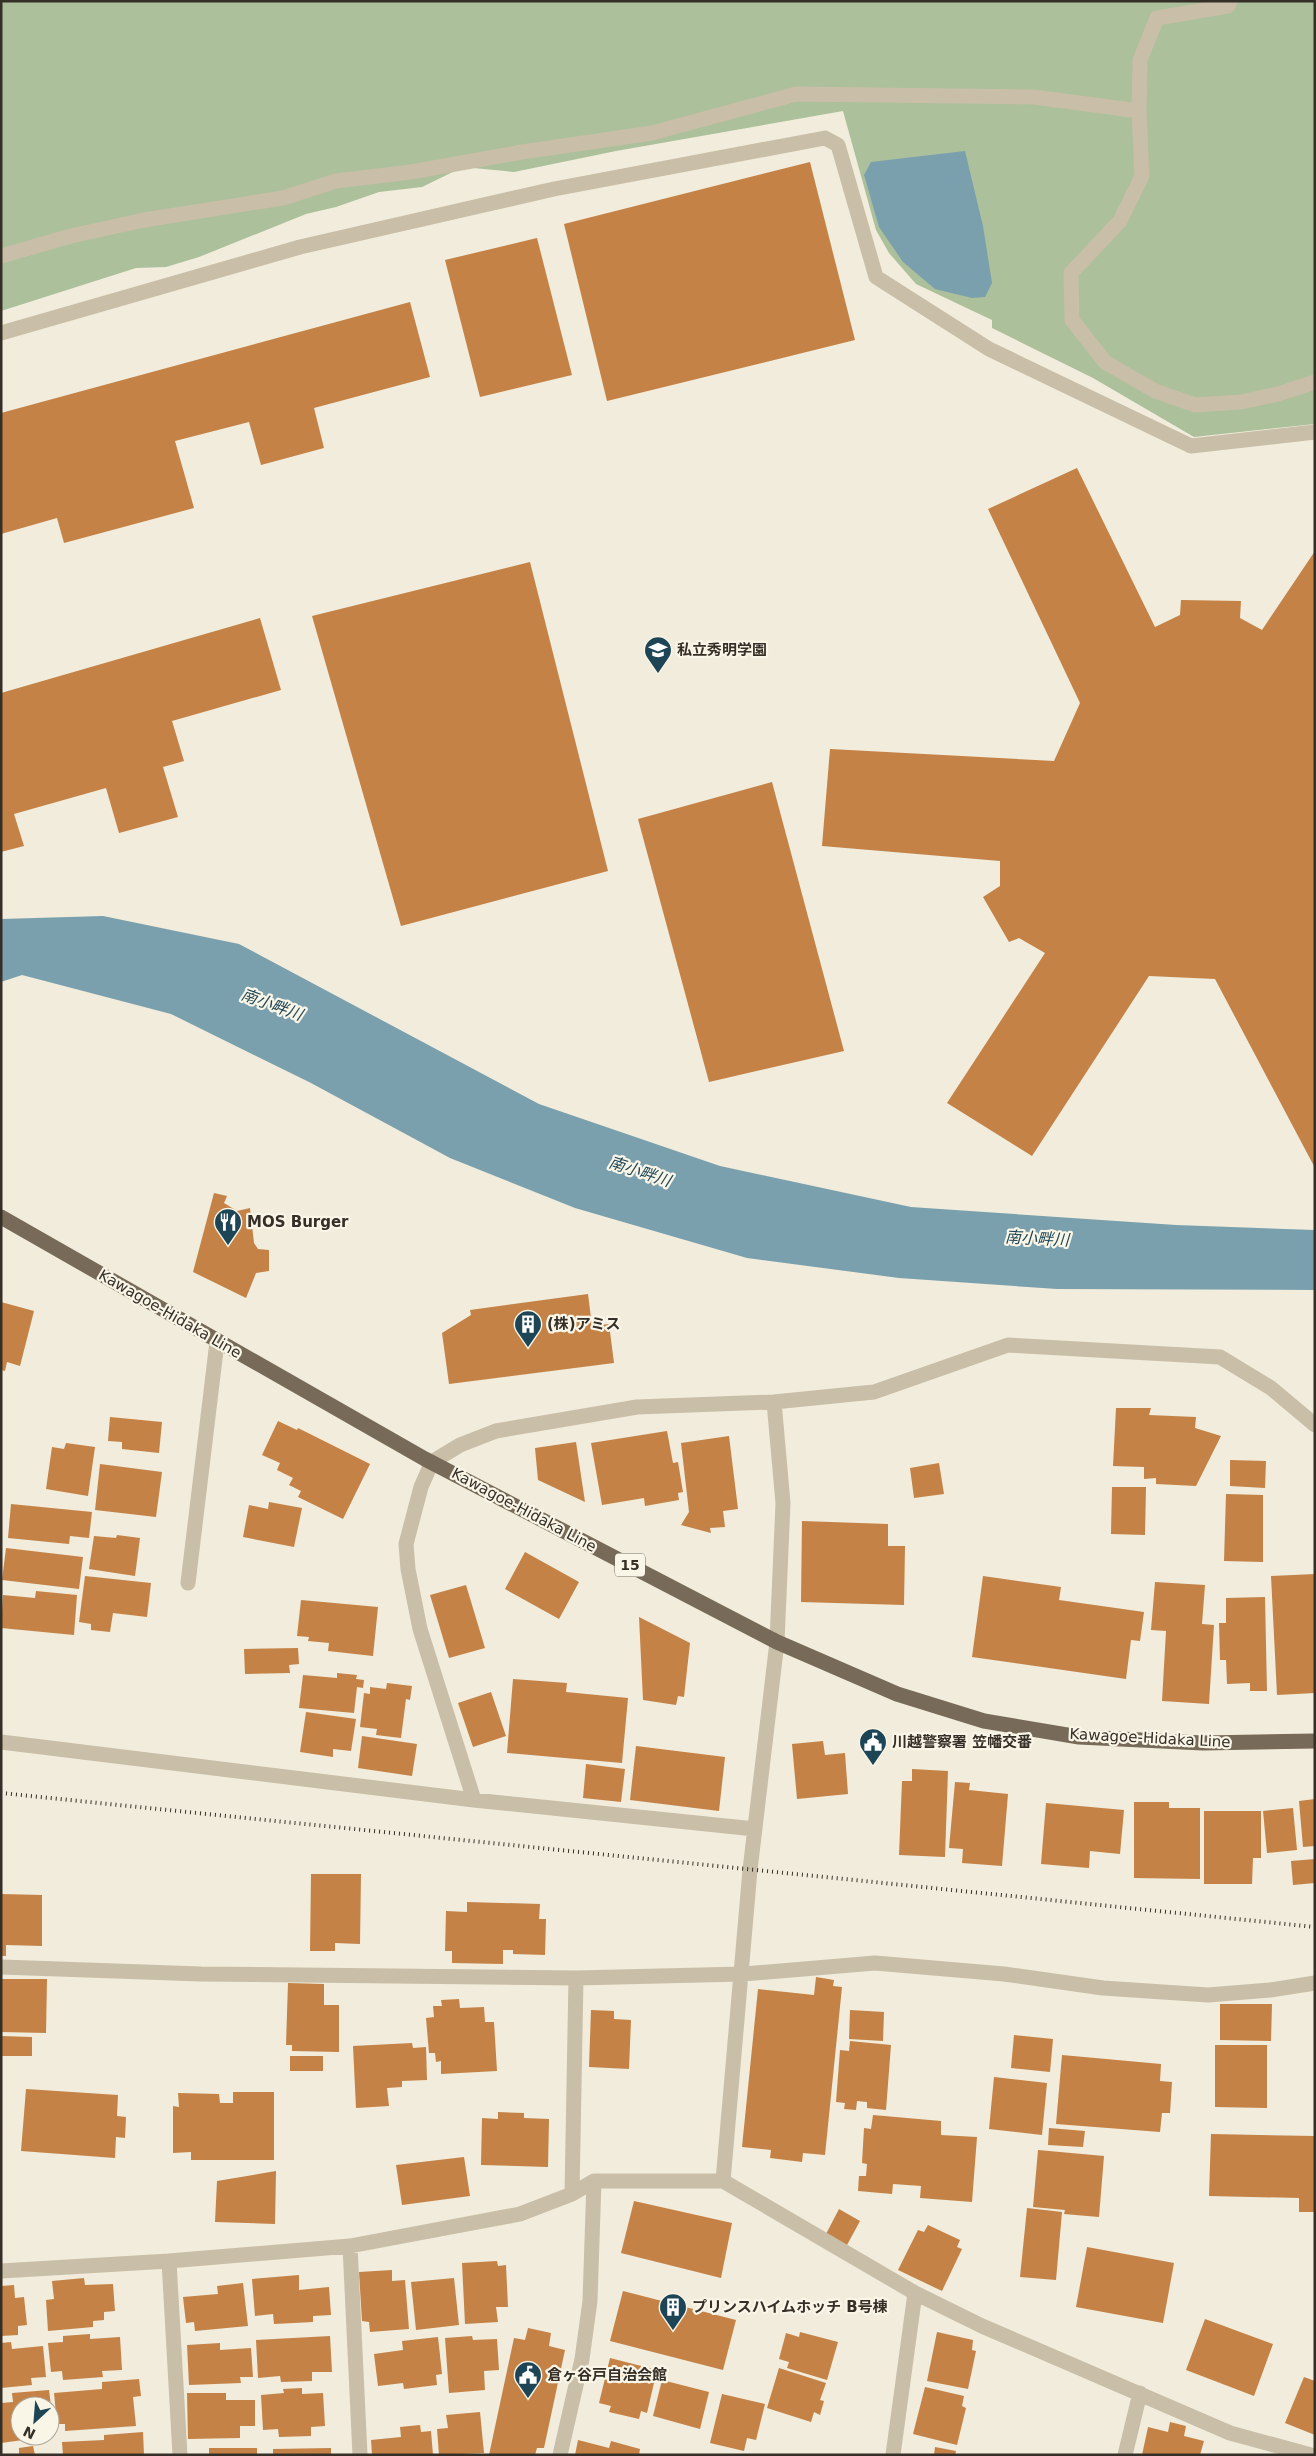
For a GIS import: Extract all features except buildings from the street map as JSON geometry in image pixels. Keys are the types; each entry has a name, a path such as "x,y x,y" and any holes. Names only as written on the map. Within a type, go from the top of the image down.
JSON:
{"main road":[{"name":"Kawagoe-Hidaka Line","path":"1,1217 217,1342 432,1462 777,1642 897,1694 984,1721 1079,1737 1203,1742 1315,1741"}],"street":[{"path":"1230,1 1228,6 1157,18 1140,60 1139,111 1142,176 1120,220 1071,273 1072,320 1105,362 1155,391 1195,405 1240,402 1278,394 1315,382"},
{"path":"1,256 71,236 144,220 283,198 336,181 411,172 522,152 652,132 796,94 1034,97 1139,111"},
{"path":"1,333 300,247 554,189 825,138 838,145 876,277 989,349 1191,446 1315,432"},
{"path":"188,1583 217,1342"},
{"path":"474,1800 420,1629 408,1568 406,1544 421,1487 432,1462 460,1445 496,1431 637,1407 774,1402 874,1392 1008,1345 1220,1357 1270,1388 1315,1425"},
{"path":"723,2181 755,1829 777,1642 783,1503 774,1402"},
{"path":"1,1742 474,1800 755,1829"},
{"path":"1,1967 230,1975 576,1978 743,1974 875,1963 1004,1974 1103,1988 1208,1994 1270,1990 1315,1983"},
{"path":"572,2194 576,1978"},
{"path":"560,2455 582,2359 590,2301 594,2181"},
{"path":"1,2270 169,2261 350,2246 520,2214 572,2194 594,2181 723,2181 915,2293 1036,2351 1140,2393 1230,2433 1311,2455"},
{"path":"350,2246 360,2455"},
{"path":"169,2261 180,2455"},
{"path":"893,2455 915,2293"},
{"path":"1125,2455 1140,2393"}],"green space":[{"path":"1,1 1315,1 1315,424 1194,437 1093,378 992,328 992,320 916,284 889,253 876,230 843,111 616,151 514,172 463,167 422,187 379,192 336,207 306,214 199,257 166,267 136,268 1,311"}],"water":[{"path":"965,151 983,226 992,283 985,297 972,298 935,289 903,262 879,227 864,175 871,162"},
{"name":"南小畔川","path":"103,916 239,944 539,1104 720,1166 911,1207 1176,1225 1315,1230 1315,1290 1057,1289 899,1278 747,1258 575,1208 450,1158 311,1083 171,1014 22,975 1,982 1,919"}],"railway":[{"path":"1,1793 1315,1927"}],"place":[{"name":"私立秀明学園","path":"658,674"},
{"name":"MOS Burger","path":"228,1246"},
{"name":"(株)アミス","path":"528,1348"},
{"name":"川越警察署 笠幡交番","path":"873,1766"},
{"name":"プリンスハイムホッチ B号棟","path":"673,2331"},
{"name":"倉ヶ谷戸自治会館","path":"528,2399"}]}
